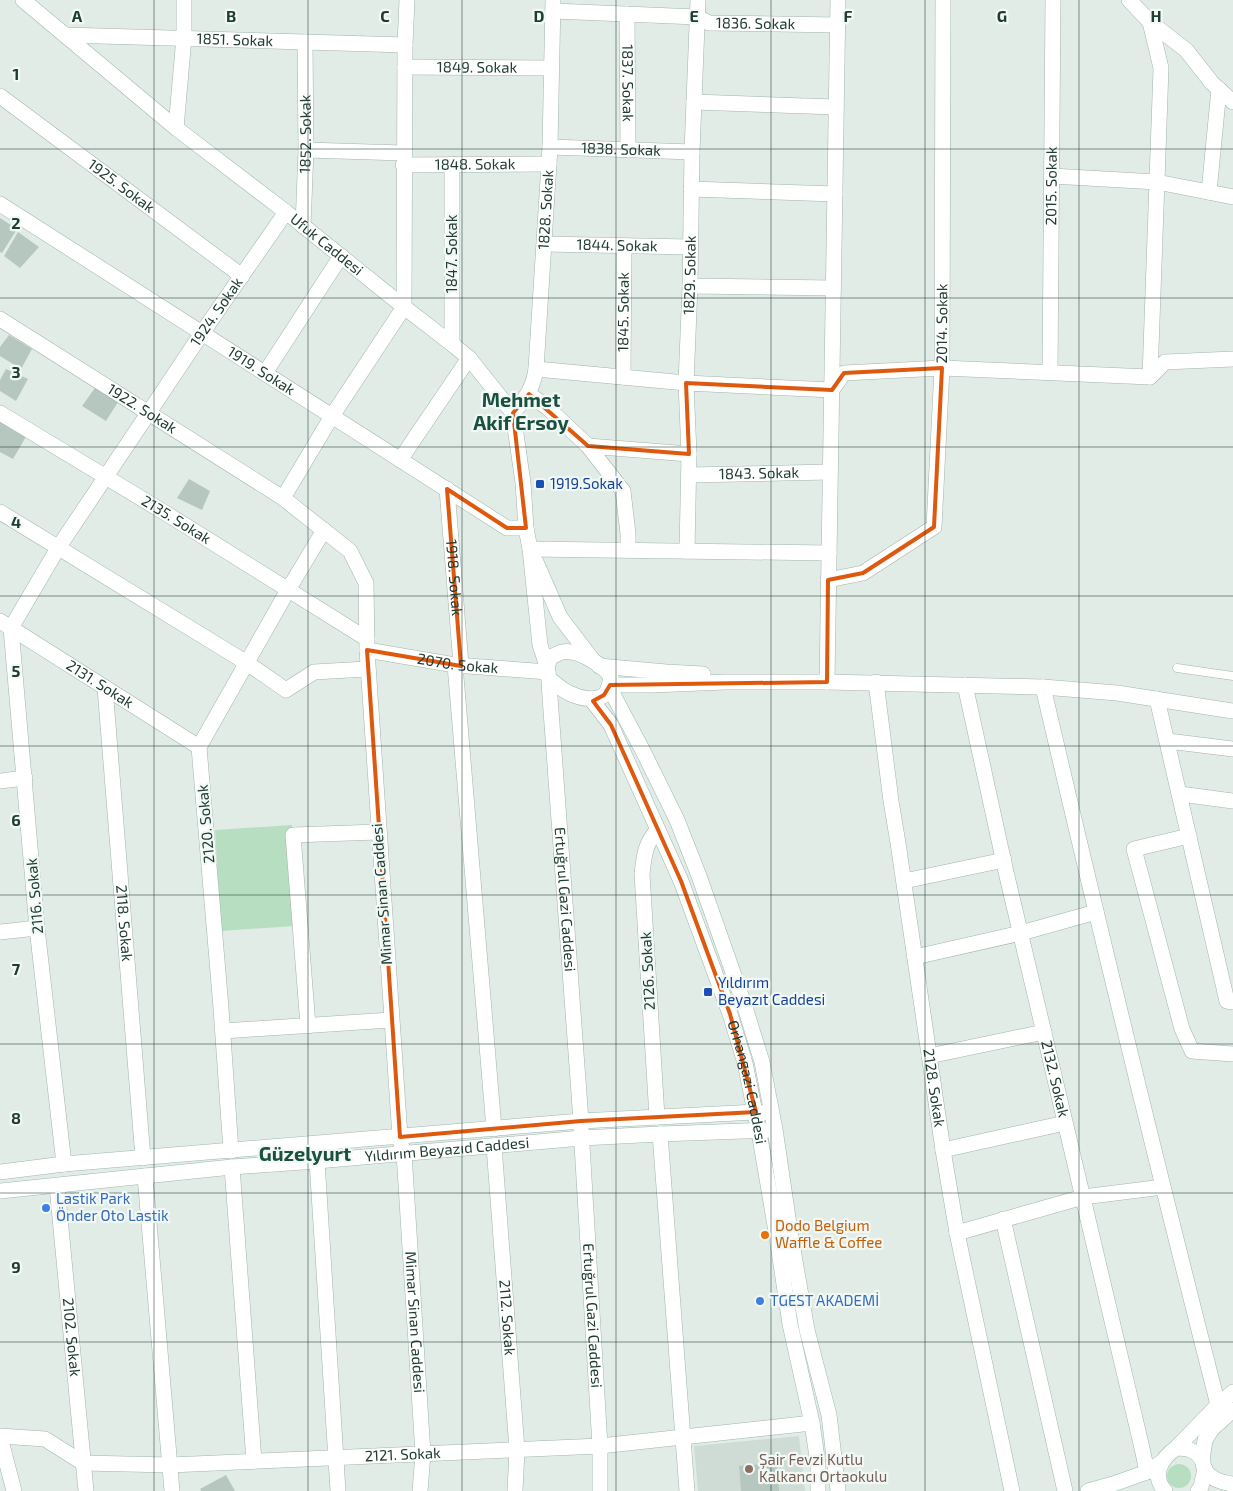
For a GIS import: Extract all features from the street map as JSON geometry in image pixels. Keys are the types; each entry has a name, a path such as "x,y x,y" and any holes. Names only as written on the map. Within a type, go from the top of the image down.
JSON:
{"street":[{"name":"Ufuk Caddesi","path":"23,0 176,128 286,212 469,358 513,413 518,439 526,528 530,549"},
{"path":"176,128 184,37 184,0"},
{"path":"283,498 332,416 404,307 404,45 407,0"},
{"name":"1829. Sokak","path":"687,551 689,454 686,383 698,0"},
{"path":"826,682 838,0"},
{"name":"2014. Sokak","path":"828,580 863,573 934,527 942,368 943,0"},
{"name":"2015. Sokak","path":"1050,372 1053,0"},
{"path":"1129,0 1150,22 1186,50 1212,83 1233,102"},
{"name":"1836. Sokak","path":"553,6 627,14 697,18 710,23 838,25"},
{"name":"1828. Sokak","path":"513,413 529,394 534,382 536,368 550,147 553,6"},
{"name":"1837. Sokak","path":"627,14 628,150"},
{"path":"1150,22 1161,68 1150,377"},
{"name":"1851. Sokak","path":"65,34 404,45"},
{"name":"1852. Sokak","path":"303,226 306,150 305,42"},
{"name":"1849. Sokak","path":"405,67 551,68"},
{"path":"1209,192 1219,89"},
{"name":"1925. Sokak","path":"0,96 242,276"},
{"path":"694,102 836,107"},
{"name":"1838. Sokak","path":"550,147 692,152"},
{"name":"1848. Sokak","path":"306,150 452,164 548,164"},
{"name":"1847. Sokak","path":"452,164 452,344"},
{"path":"1052,176 1157,182 1233,197"},
{"path":"691,189 835,194"},
{"name":"1919. Sokak","path":"0,204 507,528 526,528"},
{"name":"1924. Sokak","path":"5,625 286,212"},
{"name":"1844. Sokak","path":"545,244 689,247"},
{"name":"1845. Sokak","path":"623,377 624,246"},
{"path":"265,373 341,256"},
{"path":"690,286 833,288"},
{"name":"1922. Sokak","path":"0,319 283,498 324,530"},
{"path":"400,460 469,358"},
{"path":"832,390 844,373 942,368 1150,377 1165,362 1233,359"},
{"path":"536,368 686,383 832,390"},
{"path":"529,394 548,408 588,446 623,491 628,550"},
{"name":"2135. Sokak","path":"0,413 351,629 367,645"},
{"path":"588,446 689,454"},
{"name":"1843. Sokak","path":"689,474 830,472"},
{"name":"1918. Sokak","path":"447,489 458,665 494,1129"},
{"path":"0,512 247,662 286,690 314,672 368,669"},
{"path":"199,747 324,530"},
{"name":"Mimar Sinan Caddesi","path":"324,530 350,550 366,583 368,669 378,832 400,1137 404,1153 423,1454 420,1491"},
{"path":"826,682 666,672 597,664 572,652 562,652 551,657 548,672 567,693 591,699 599,698 604,695 611,677 597,664 560,616 530,549 829,553"},
{"name":"Ertuğrul Gazi Caddesi","path":"530,549 540,645 548,672 581,1121 600,1446 600,1491"},
{"name":"2131. Sokak","path":"5,625 199,747"},
{"name":"2116. Sokak","path":"5,625 25,778 37,928 64,1164"},
{"name":"2070. Sokak","path":"367,645 458,665 548,672"},
{"path":"609,686 725,682 876,682 1043,686 1117,693 1233,710"},
{"name":"2128. Sokak","path":"876,682 891,801 943,1150 957,1233 1012,1491"},
{"name":"2132. Sokak","path":"965,685 1020,932 1147,1472"},
{"path":"609,686 677,820 699,876 744,1004 762,1062 775,1129 807,1330 829,1415 838,1491"},
{"path":"1043,686 1163,1188 1218,1405"},
{"name":"2118. Sokak","path":"105,688 143,1158"},
{"name":"Orhangazi Caddesi","path":"591,699 611,725 681,881 730,1014 745,1063 756,1112 790,1324 812,1423 818,1464 818,1491"},
{"path":"1158,699 1227,1001 1233,1002"},
{"path":"1168,741 1233,749"},
{"name":"2120. Sokak","path":"199,747 223,1031 254,1461"},
{"path":"0,781 25,778"},
{"path":"1180,794 1233,801"},
{"name":"2126. Sokak","path":"658,830 650,837 644,854 642,874 657,1117 660,1134 687,1491"},
{"path":"308,1026 294,835 378,832"},
{"path":"1189,836 1134,849 1185,1036 1192,1050 1233,1054"},
{"path":"904,881 1004,860"},
{"path":"915,958 1096,912"},
{"path":"0,932 37,928"},
{"path":"223,1031 391,1020"},
{"path":"929,1056 1044,1032"},
{"name":"Yıldırım Beyazıd Caddesi","path":"0,1172 64,1164 581,1121 756,1112 772,1114"},
{"path":"943,1150 1065,1123"},
{"name":"2112. Sokak","path":"494,1129 516,1450 515,1491"},
{"name":"Yıldırım Beyazıd Caddesi","path":"0,1191 232,1167 582,1138 759,1132 775,1129"},
{"path":"317,1161 338,1491"},
{"path":"146,1176 172,1491"},
{"name":"2102. Sokak","path":"57,1186 86,1491"},
{"path":"957,1233 1083,1197 1163,1188"},
{"path":"1003,1219 1065,1491"},
{"path":"1088,1491 1147,1472 1176,1448 1233,1392"},
{"path":"1198,1491 1201,1487 1205,1440 1212,1429 1233,1410"},
{"name":"2121. Sokak","path":"83,1464 170,1465 600,1446 812,1423"},
{"path":"14,1491 0,1437 45,1438 83,1464"},
{"path":"1176,1448 1190,1449 1199,1455 1211,1476 1220,1482 1233,1484"},
{"path":"1162,1461 1158,1471 1161,1487 1165,1491"}],"lane":[{"path":"1177,668 1233,676"}],"highlighted area":[{"path":"942,368 934,527 863,573 828,580 827,682 610,685 604,695 593,701 611,725 681,881 730,1014 756,1112 581,1121 400,1137 367,650 461,666 447,489 507,528 526,528 513,413 529,394 588,446 689,454 686,383 832,390 844,373"}],"shaded area":[{"name":"Şair Fevzi Kutlu Kalkancı Ortaokulu","path":"799,1436 805,1491 698,1491 694,1446"}],"green space":[{"path":"292,825 294,926 221,931 215,830"},
{"path":"1179,1464 1184,1465 1190,1471 1190,1481 1184,1487 1179,1488 1174,1487 1168,1481 1167,1476 1168,1471 1174,1465"}],"building":[{"path":"0,218 17,229 2,253 0,252"},
{"path":"18,232 39,247 20,268 4,256"},
{"path":"9,335 32,349 21,369 0,356 0,347"},
{"path":"6,369 28,379 16,401 0,391 0,380"},
{"path":"95,388 118,402 106,421 82,406"},
{"path":"0,418 27,435 13,459 0,452"},
{"path":"189,479 210,491 202,510 177,498"},
{"path":"777,1463 779,1491 741,1491 739,1466"},
{"path":"226,1475 235,1491 201,1491 200,1489"}],"place":[{"name":"1919.Sokak","path":"540,484"},
{"name":"Yıldırım Beyazıt Caddesi","path":"708,992"},
{"name":"Lastik Park Önder Oto Lastik","path":"46,1208"},
{"name":"Dodo Belgium Waffle & Coffee","path":"765,1235"},
{"name":"TGEST AKADEMİ","path":"760,1301"},
{"name":"Şair Fevzi Kutlu Kalkancı Ortaokulu","path":"749,1469"}],"district":[{"name":"Mehmet Akif Ersoy","path":"521,412"},
{"name":"Güzelyurt","path":"305,1154"}]}
